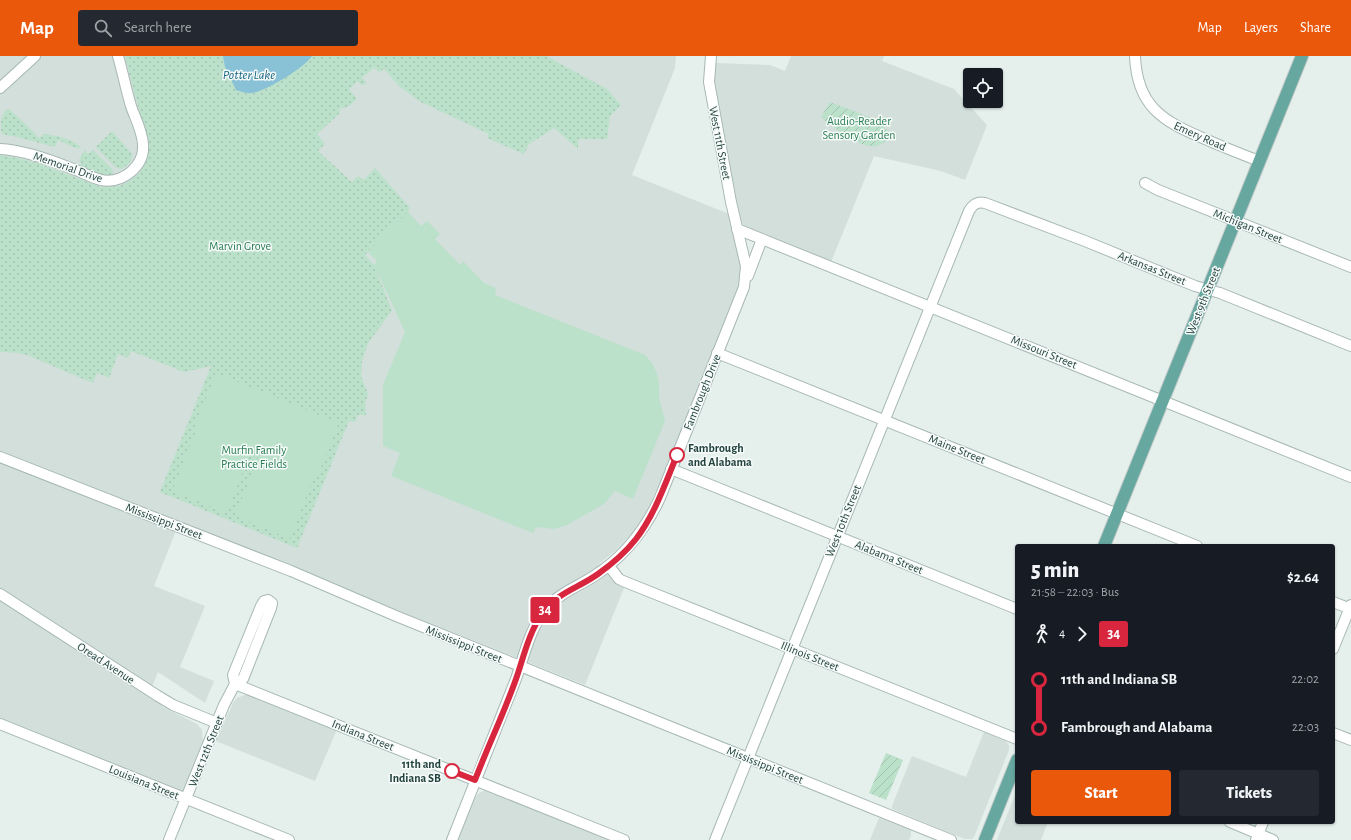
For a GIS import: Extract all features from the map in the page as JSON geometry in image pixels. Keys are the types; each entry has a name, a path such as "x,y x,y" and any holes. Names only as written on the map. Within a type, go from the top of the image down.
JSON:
{"main road":[{"name":"West 9th Street","path":"1105,544 1302,56"},
{"path":"985,840 1015,765"}],"street":[{"path":"0,88 35,56"},
{"name":"Memorial Drive","path":"0,149 13,150 44,158 100,180 112,180 128,174 138,164 143,145 131,108 118,56"},
{"name":"West 11th Street","path":"710,56 709,82 737,229"},
{"name":"Emery Road","path":"1135,56 1140,87 1149,105 1157,113 1183,130 1259,161"},
{"name":"Michigan Street","path":"1145,183 1158,190 1351,267"},
{"name":"Arkansas Street","path":"976,203 985,203 1085,241 1195,286 1223,294 1351,346"},
{"name":"West 10th Street","path":"715,840 969,211 976,203"},
{"name":"Missouri Street","path":"737,229 1351,477"},
{"name":"Fambrough Drive","path":"520,666 537,622 547,608 567,591 594,577 609,566 630,546 654,510 744,287 746,266 737,229"},
{"path":"744,287 762,239"},
{"name":"Maine Street","path":"717,353 1192,544"},
{"name":"Mississippi Street","path":"0,457 291,570 396,616 951,840"},
{"name":"Alabama Street","path":"671,469 1015,608"},
{"name":"Illinois Street","path":"609,566 619,579 623,581 1015,738"},
{"name":"Oread Avenue","path":"0,594 173,705 217,723"},
{"name":"West 12th Street","path":"169,840 227,699 235,684 244,679 271,608 272,603 268,600 264,601 261,606 233,675 235,684"},
{"path":"1335,603 1350,607 1335,644"},
{"path":"452,840 520,666"},
{"name":"Indiana Street","path":"235,684 624,840"},
{"name":"Louisiana Street","path":"0,724 289,840"},
{"path":"1335,734 1351,740"},
{"path":"1234,824 1257,837 1273,840"},
{"path":"1257,837 1262,824"}],"shaded area":[{"path":"0,56 676,56 675,68 632,175 729,214 740,261 740,281 652,505 636,529 617,549 599,564 612,580 624,588 585,685 179,523 154,586 205,606 180,667 214,681 205,703 158,672 148,696 156,700 163,707 197,724 202,730 203,741 183,793 176,793 53,739 0,719"},
{"path":"791,56 884,56 882,61 954,89 963,99 963,108 971,108 987,125 965,180 941,171 874,156 831,262 744,226 736,200 713,80 715,63 770,65 785,71"},
{"path":"245,695 251,695 337,729 315,781 216,741 233,703 237,698"},
{"path":"984,732 1006,741 1009,746 1009,750 972,839 965,839 892,809 912,756 966,777"},
{"path":"485,790 609,840 456,840 467,812 478,794"},
{"path":"1015,795 1015,824 1047,824 1041,840 997,840"},
{"path":"879,818 911,830 909,840 870,840"}],"green space":[{"name":"Marvin Grove","path":"125,56 546,56 607,89 621,105 610,116 607,139 578,139 578,149 554,128 529,144 524,154 487,138 489,134 419,101 399,86 384,69 379,72 374,68 362,78 366,82 365,84 361,85 358,81 349,89 357,99 349,106 339,109 340,113 317,134 325,144 318,151 352,182 358,176 364,180 374,169 374,167 410,208 398,222 395,220 376,239 378,242 365,255 374,265 392,311 368,343 362,361 361,376 368,394 365,404 366,415 358,415 355,422 349,421 297,548 160,492 211,366 184,372 131,351 128,358 118,354 109,378 97,373 93,383 27,355 0,352 0,155 38,163 101,187 120,186 131,180 141,171 146,161 149,142"},
{"name":"Audio-Reader Sensory Garden","path":"830,102 877,120 892,135 877,146 870,146 855,141 821,117"},
{"path":"9,109 39,138 44,134 59,137 68,139 81,147 78,149 58,140 55,147 2,134 1,119 5,111"},
{"path":"112,131 132,154 132,159 121,169 115,167 96,147"},
{"path":"85,150 88,154 93,150 113,170 111,176 101,175 80,166 81,163 79,159"},
{"path":"408,212 421,226 427,221 440,234 435,239 460,265 463,261 484,283 496,288 495,295 645,355 652,363 657,373 659,397 665,421 633,499 615,491 604,504 567,525 554,529 536,527 533,533 391,476 400,453 383,446 383,385 405,332 374,265 377,261 368,252 378,242 376,239 395,220 398,222"},
{"name":"Murfin Family Practice Fields","path":"216,373 339,423 317,478 314,477 290,539 235,516 259,455 251,452 227,513 172,491 196,430 194,428"},
{"path":"886,753 903,760 886,800 869,793"}],"water":[{"name":"Potter Lake","path":"223,56 312,56 301,67 284,79 257,92 246,93 236,90 225,67"}],"bus line":[{"name":"34","path":"452,771 475,780 516,679 524,653 541,615 554,600 567,591 594,577 609,566 636,539 660,498 677,455"}],"place":[{"name":"Fambrough and Alabama","path":"677,455"},
{"name":"11th and Indiana SB","path":"452,771"}]}
